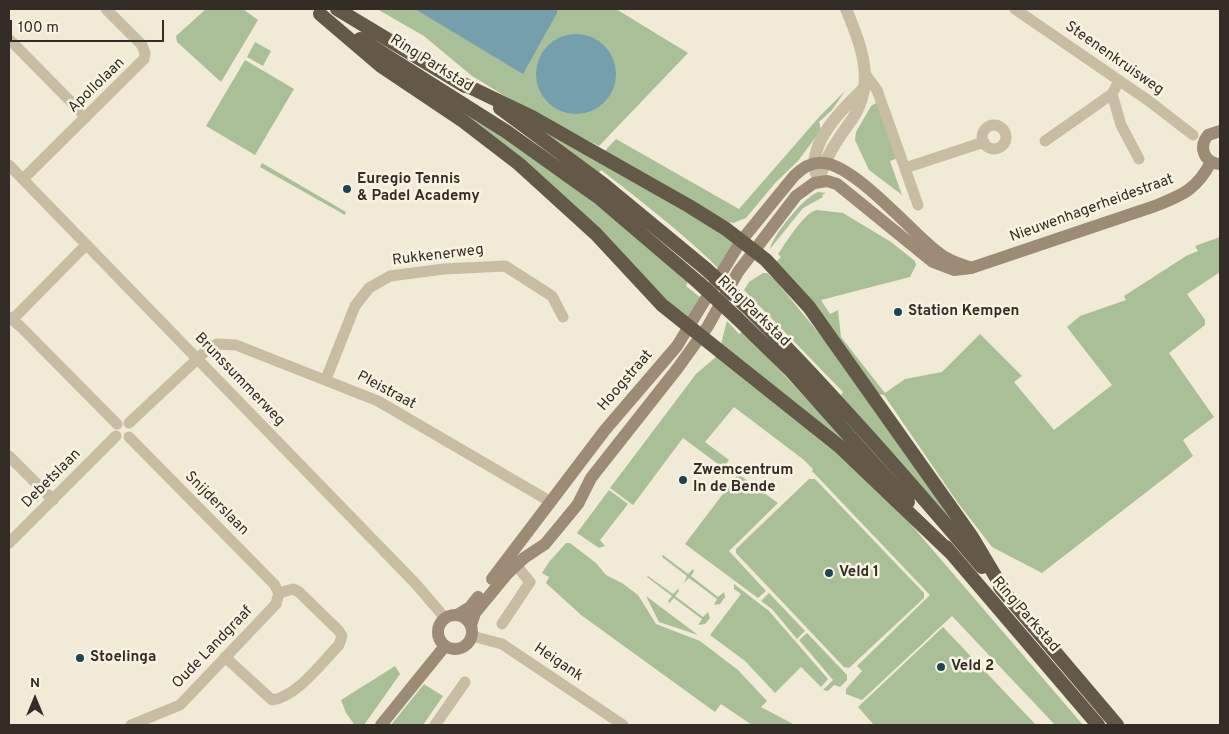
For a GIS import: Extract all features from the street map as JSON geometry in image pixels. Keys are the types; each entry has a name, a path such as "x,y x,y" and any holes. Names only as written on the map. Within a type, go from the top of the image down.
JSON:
{"highway":[{"name":"Ring Parkstad","path":"337,9 500,109 596,179 706,269 803,363 857,422 1117,725"},
{"name":"Ring Parkstad","path":"315,12 508,132 598,197 699,283 799,379 1098,725"},
{"path":"315,12 381,66 463,121 519,164 570,208 654,297 700,337 734,361 838,446 951,553"},
{"path":"457,81 532,117 689,206 754,250 782,276 809,307 972,537 1006,594"}],"main road":[{"path":"1216,163 1204,154 1204,142 1211,133 1220,131"},
{"name":"Hoogstraat","path":"451,616 470,608 605,430 672,352 741,241 794,176 818,163"},
{"path":"818,163 840,168 881,200 935,251 971,268"},
{"name":"Nieuwenhagerheidestraat","path":"819,181 837,184 933,262 954,270 971,268 1090,229 1182,195 1199,182 1216,163"},
{"name":"Hoogstraat","path":"472,630 477,611 516,565 545,544 578,504 591,478 700,337 754,250 796,196 806,186 819,181"},
{"path":"566,494 570,500 569,508 563,517 561,525 550,531 544,528 543,522 550,511 553,500 566,494"},
{"path":"451,616 467,619 472,630 466,645 459,648 445,646 438,634 439,625 451,616"},
{"path":"381,725 445,646"}],"street":[{"name":"Apollolaan","path":"23,179 144,59 145,53 142,45 106,9"},
{"path":"846,9 862,52 866,74 877,90 918,205"},
{"name":"Steenenkruisweg","path":"1016,9 1120,81 1193,135"},
{"path":"9,39 86,117"},
{"path":"819,181 818,163 858,108 866,74"},
{"path":"1045,141 1112,94 1120,81"},
{"path":"1112,94 1121,125 1139,158"},
{"path":"905,168 984,142"},
{"name":"Brunssummerweg","path":"9,165 85,246 198,358 415,583 451,616"},
{"path":"85,246 11,318 117,430 123,439 130,437 132,430 129,423 123,421 117,430"},
{"name":"Rukkenerweg","path":"326,379 354,306 369,288 390,276 498,265 505,266 552,296 563,317"},
{"name":"Pleistraat","path":"198,358 212,346 231,344 326,379 378,401 553,500"},
{"path":"129,423 198,358"},
{"name":"Debetslaan","path":"9,543 53,500 117,430"},
{"name":"Snijderslaan","path":"130,437 274,584 279,593"},
{"path":"9,456 53,500"},
{"path":"502,624 530,582 516,565"},
{"path":"225,656 272,700 280,699 293,692 339,645 342,636 339,631 299,592 293,589 279,593"},
{"name":"Oude Landgraaf","path":"131,725 146,722 180,705 276,604 279,593"},
{"name":"Heigank","path":"472,630 502,644 623,725"},
{"path":"435,725 465,682"}],"green space":[{"path":"206,9 243,9 258,20 221,82 177,42 176,36"},
{"path":"377,9 616,9 688,53 599,146 536,115 472,76 424,36"},
{"path":"255,42 271,51 263,66 247,57"},
{"path":"245,60 294,89 255,155 206,126"},
{"path":"385,61 550,169 597,205 688,281 686,286 701,298 689,319 680,313 601,234"},
{"path":"845,91 832,110 819,122 821,130 798,161 776,182 746,218 733,223 721,220 603,153 616,139 739,209 820,116"},
{"path":"878,102 898,158 890,161 902,195 869,170 855,140 856,132 871,106"},
{"path":"530,122 627,176 735,242 718,268 677,230 601,170 599,173"},
{"path":"262,163 346,212 345,215 260,167"},
{"path":"818,192 826,193 822,195 823,197 803,208 770,249 790,217 805,201"},
{"path":"817,210 843,213 891,242 915,261 916,265 910,277 821,300 830,314 838,310 841,337 885,393 905,379 942,372 980,334 1022,376 1014,382 1054,430 1112,385 1067,327 1080,316 1126,300 1124,296 1186,256 1198,251 1195,246 1220,237 1220,272 1187,294 1205,320 1205,325 1169,353 1214,417 1183,440 1193,456 1042,573 992,547 958,503 884,395 875,394 775,263 781,257 778,254 796,229 807,216"},
{"path":"763,273 767,273 776,281 858,381 970,538 951,521 841,395 843,392 744,290 749,282"},
{"path":"727,321 739,334 742,332 761,350 880,478 721,344"},
{"path":"717,356 795,413 895,506 1083,725 1055,725 952,616 862,700 846,694 846,689 862,671 857,666 930,595 812,471 813,469 804,460 734,407 705,442 729,460 726,464 732,470 730,473 683,438 633,505 610,488 696,374"},
{"path":"738,474 778,503 729,551 766,591 758,598 685,544"},
{"name":"Veld 1","path":"809,479 815,479 924,593 924,598 849,668 844,667 736,553 736,549"},
{"path":"609,490 628,504 600,540 605,546 599,548 577,533"},
{"path":"566,543 570,543 596,563 606,575 622,583 638,595 656,624 700,641 738,670 767,701 761,707 795,725 752,725 721,704 715,712 581,615 546,583 549,577 542,573"},
{"path":"663,555 688,574 693,569 694,571 691,576 718,597 724,592 725,597 720,604 714,605 717,599 689,578 684,583 687,576 662,557"},
{"path":"648,576 673,594 678,589 679,591 675,596 703,617 708,612 710,618 705,624 698,625 702,619 674,598 669,603 668,601 672,596"},
{"path":"734,584 769,611 828,679 821,687 801,667 775,693 745,661 710,635 741,594 734,589"},
{"path":"769,593 805,631 797,639 772,609 761,601"},
{"path":"646,596 698,635 659,622"},
{"name":"Veld 2","path":"943,627 1036,725 874,725 858,707"},
{"path":"807,633 847,675 847,680 840,687 834,685 828,691 823,690 833,680 799,640"},
{"path":"395,666 400,674 364,725 354,724 346,713 341,700"},
{"path":"424,684 443,696 423,725 391,725"}],"water":[{"path":"415,9 557,9 557,13 523,74"},
{"path":"576,34 591,37 604,46 613,59 616,74 613,89 604,102 591,111 576,114 561,111 548,102 539,89 536,74 539,59 548,46 561,37"}],"place":[{"name":"Euregio Tennis & Padel Academy","path":"347,189"},
{"name":"Station Kempen","path":"898,312"},
{"name":"Zwemcentrum In de Bende","path":"683,480"},
{"name":"Veld 1","path":"829,573"},
{"name":"Stoelinga","path":"80,658"},
{"name":"Veld 2","path":"941,667"}]}
